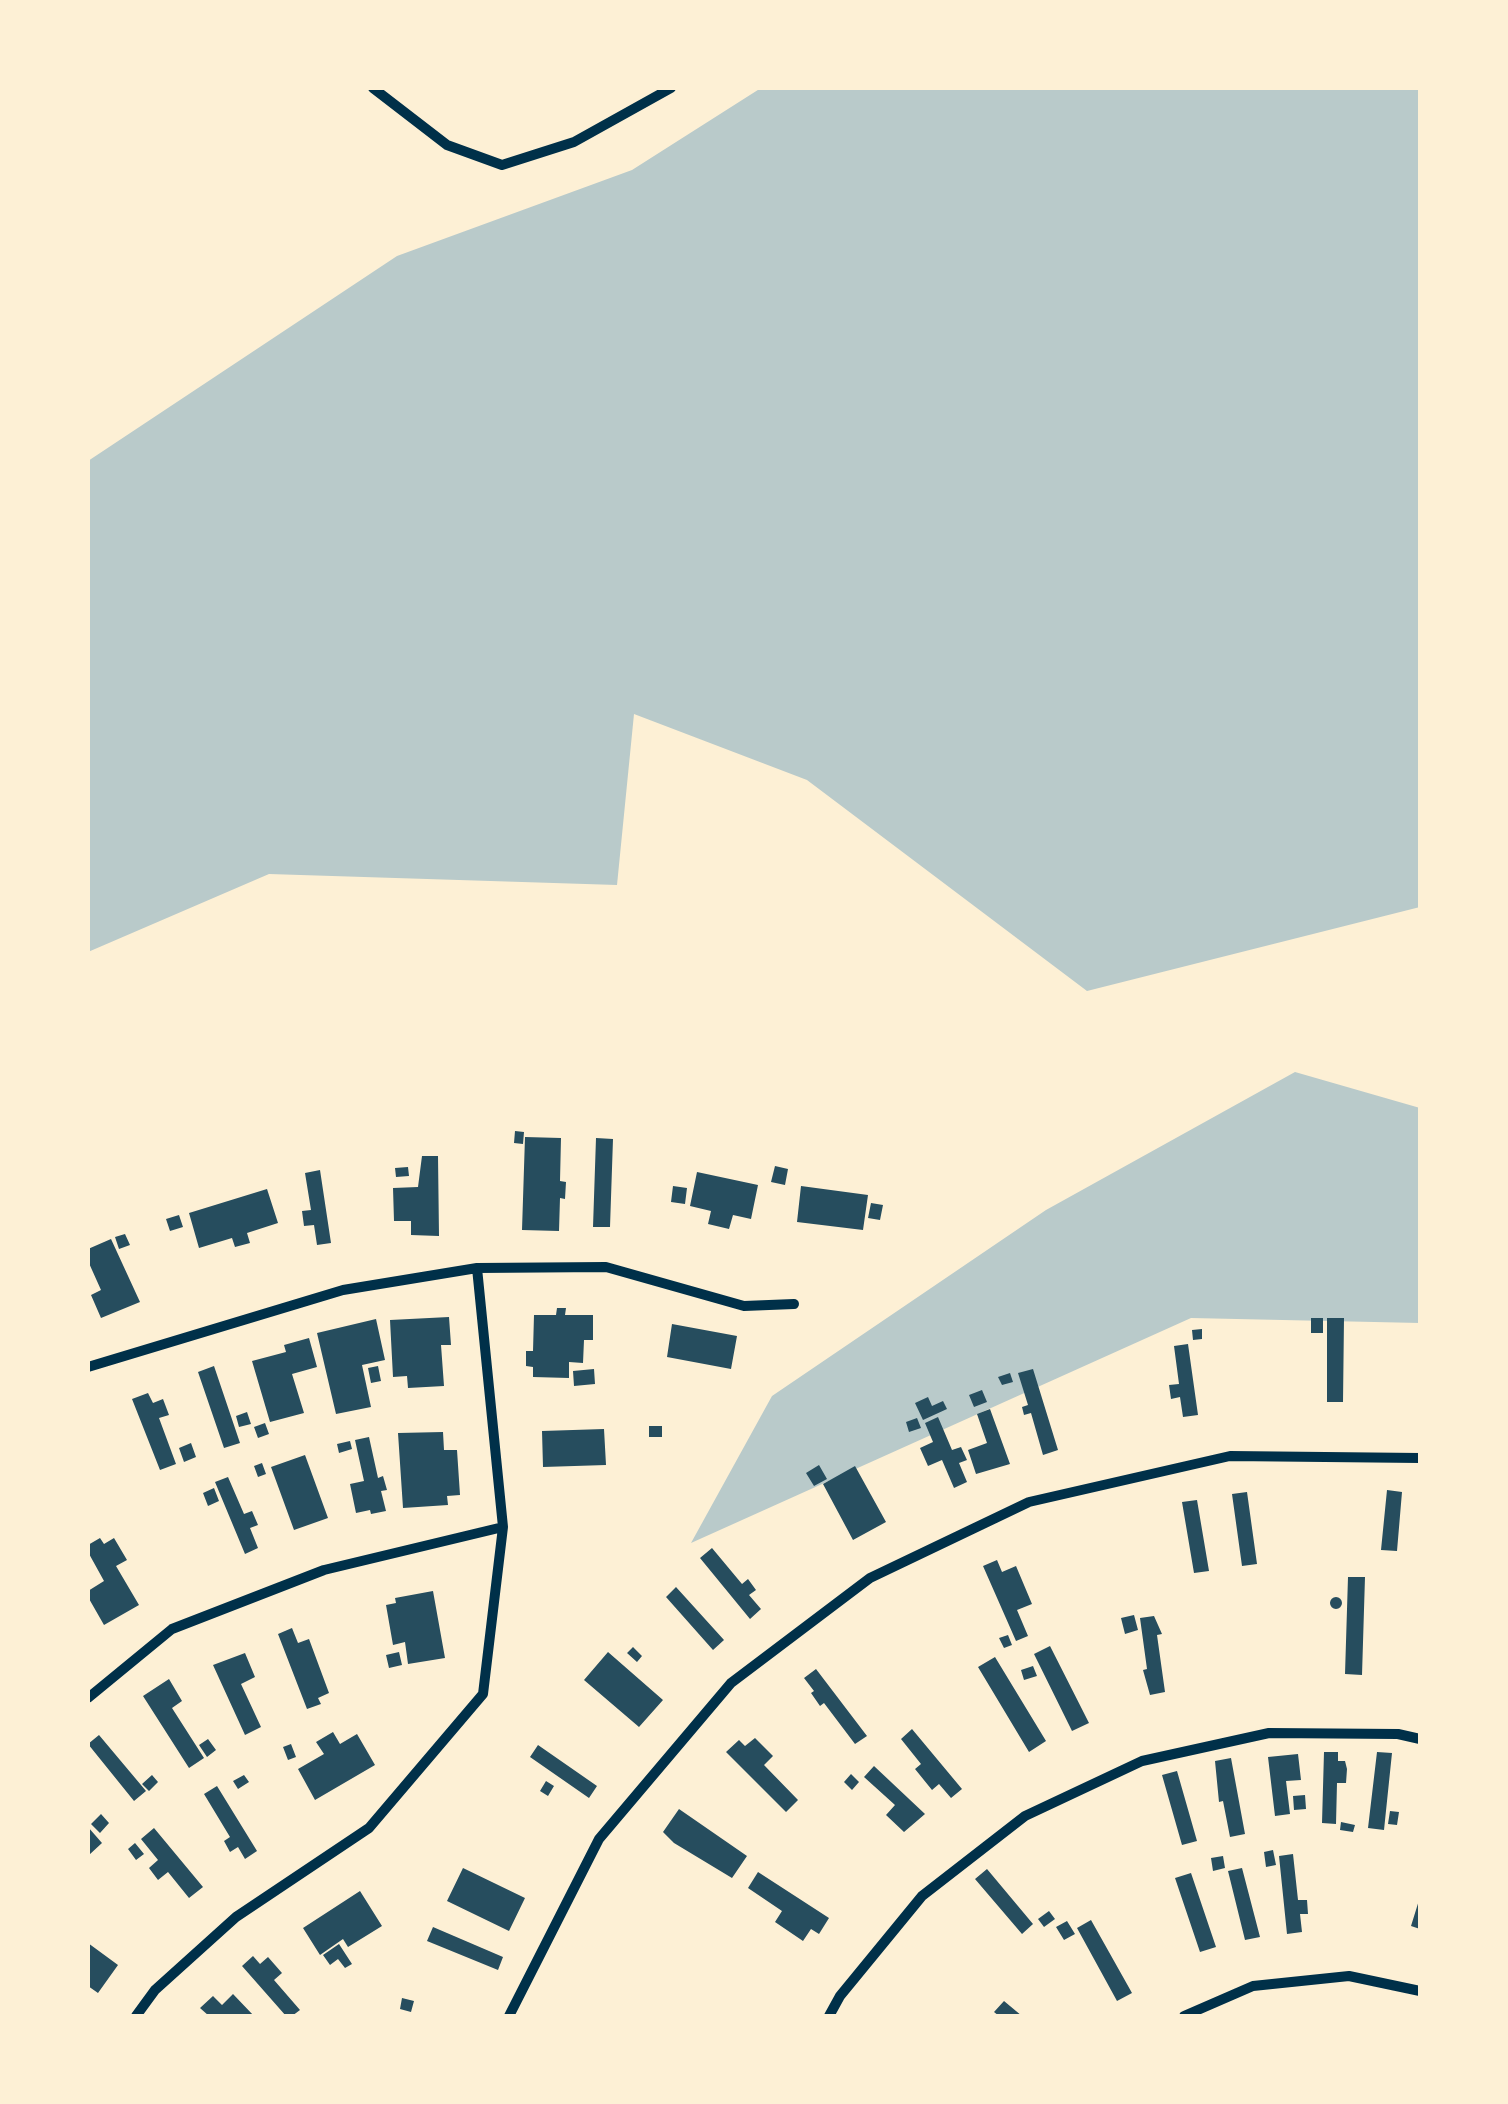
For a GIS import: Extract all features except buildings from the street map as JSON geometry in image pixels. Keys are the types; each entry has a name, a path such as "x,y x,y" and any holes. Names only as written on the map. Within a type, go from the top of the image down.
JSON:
{"street":[{"path":"372,88 447,145 502,165 574,142 671,88"},
{"path":"88,1366 344,1290 478,1268 606,1267 744,1306 794,1304"},
{"path":"136,2016 156,1990 236,1917 369,1828 483,1694 503,1527 478,1268"},
{"path":"509,2016 599,1838 731,1684 870,1578 1029,1502 1230,1456 1420,1458"},
{"path":"88,1698 172,1629 324,1570 503,1527"},
{"path":"830,2016 840,1996 922,1896 1042,1808 1142,1761 1269,1733 1398,1734 1420,1738"},
{"path":"1184,2016 1254,1986 1350,1976 1420,1990"}],"shaded area":[{"path":"761,88 1420,88 1420,907 1087,991 807,780 634,714 617,885 269,874 88,952 88,461 397,256 632,170"},
{"path":"1295,1072 1420,1108 1420,1323 1191,1318 691,1543 772,1396 1046,1210"}]}
